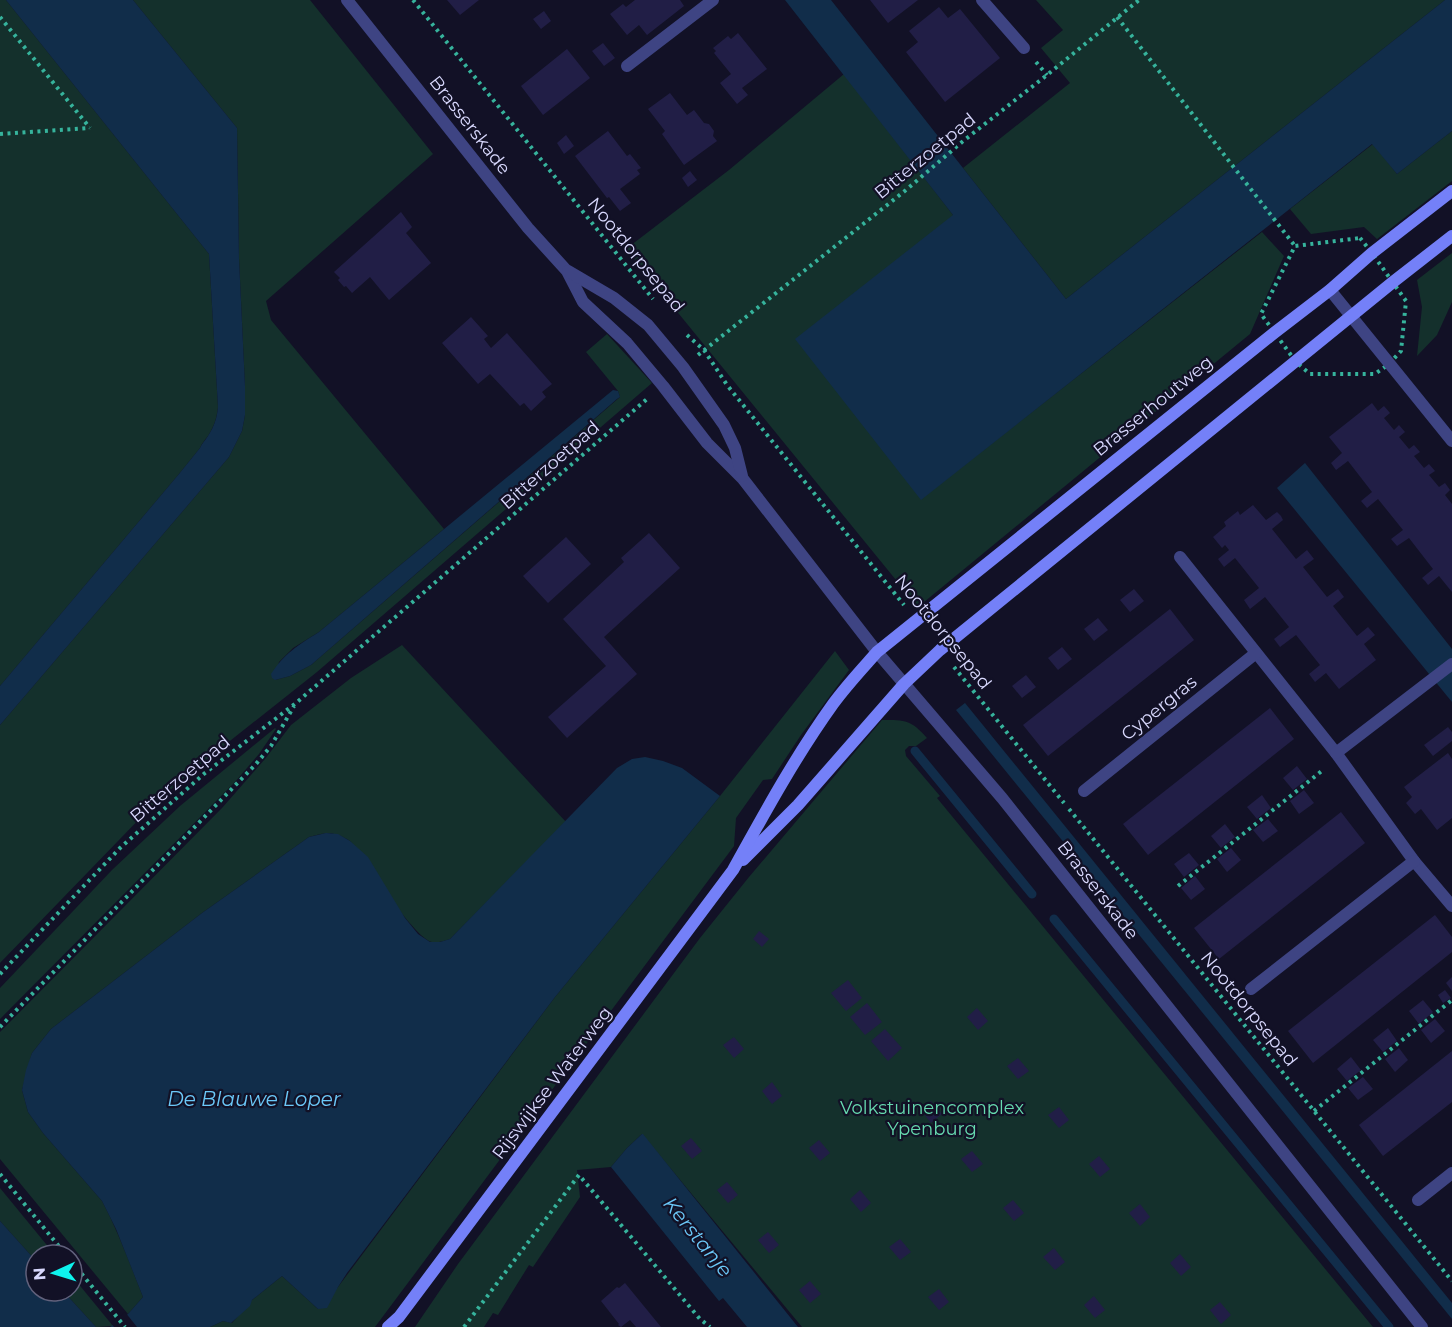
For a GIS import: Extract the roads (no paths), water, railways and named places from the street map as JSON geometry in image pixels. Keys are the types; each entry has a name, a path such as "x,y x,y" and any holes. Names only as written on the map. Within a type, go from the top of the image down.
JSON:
{"main road":[{"name":"Brasserhoutweg","path":"877,652 1452,191"},
{"path":"904,684 940,650 1452,236"},
{"name":"Rijswijkse Waterweg","path":"388,1327 397,1322 733,870 776,792 807,743 834,703 877,652"},
{"name":"Rijswijkse Waterweg","path":"733,870 798,806 904,684"}],"street":[{"name":"Brasserskade","path":"347,0 528,228 567,271 583,302 627,343 707,442 743,479 877,652 1002,798 1422,1327"},
{"path":"627,66 712,0"},
{"path":"982,0 1024,48"},
{"name":"Brasserskade","path":"567,271 614,298 648,325 683,367 724,424 735,448 743,479"},
{"path":"1330,290 1452,441"},
{"path":"1180,557 1337,756 1414,861 1452,906"},
{"name":"Cypergras","path":"1084,791 1256,653"},
{"path":"1337,756 1452,664"},
{"path":"1251,989 1414,861"},
{"path":"1418,1200 1452,1173"}],"water":[{"path":"6,0 133,0 237,128 245,415 242,431 229,457 0,725 0,686 200,448 214,426 218,407 209,254"},
{"path":"785,0 831,0 1066,299 1445,0 1452,0 1452,131 1397,174 1372,144 921,500 795,339 953,215"},
{"path":"613,390 618,391 620,397 311,665 290,676 275,680 272,678 271,674 276,667 292,650 319,632"},
{"path":"1305,463 1452,649 1452,702 1277,488"},
{"path":"965,703 1452,1303 1452,1319 956,710"},
{"name":"De Blauwe Loper","path":"645,757 682,768 720,796 555,997 347,1273 327,1308 318,1309 282,1276 252,1300 250,1306 231,1323 223,1321 210,1327 110,1327 128,1314 143,1297 116,1229 102,1201 43,1133 28,1112 22,1090 32,1053 51,1029 202,913 309,837 326,833 338,834 368,857 405,918 418,934 430,942 450,939 617,768 632,759"},
{"name":"Kerstanje","path":"642,1134 798,1327 747,1327 723,1298 719,1301 611,1167"},
{"path":"0,1221 24,1248 24,1303 74,1303 96,1327 0,1327"}],"waterway":[{"path":"915,751 1032,894"},
{"path":"1054,919 1389,1327"}],"park label":[{"name":"Volkstuinencomplex Ypenburg","path":"932,1118"}]}
